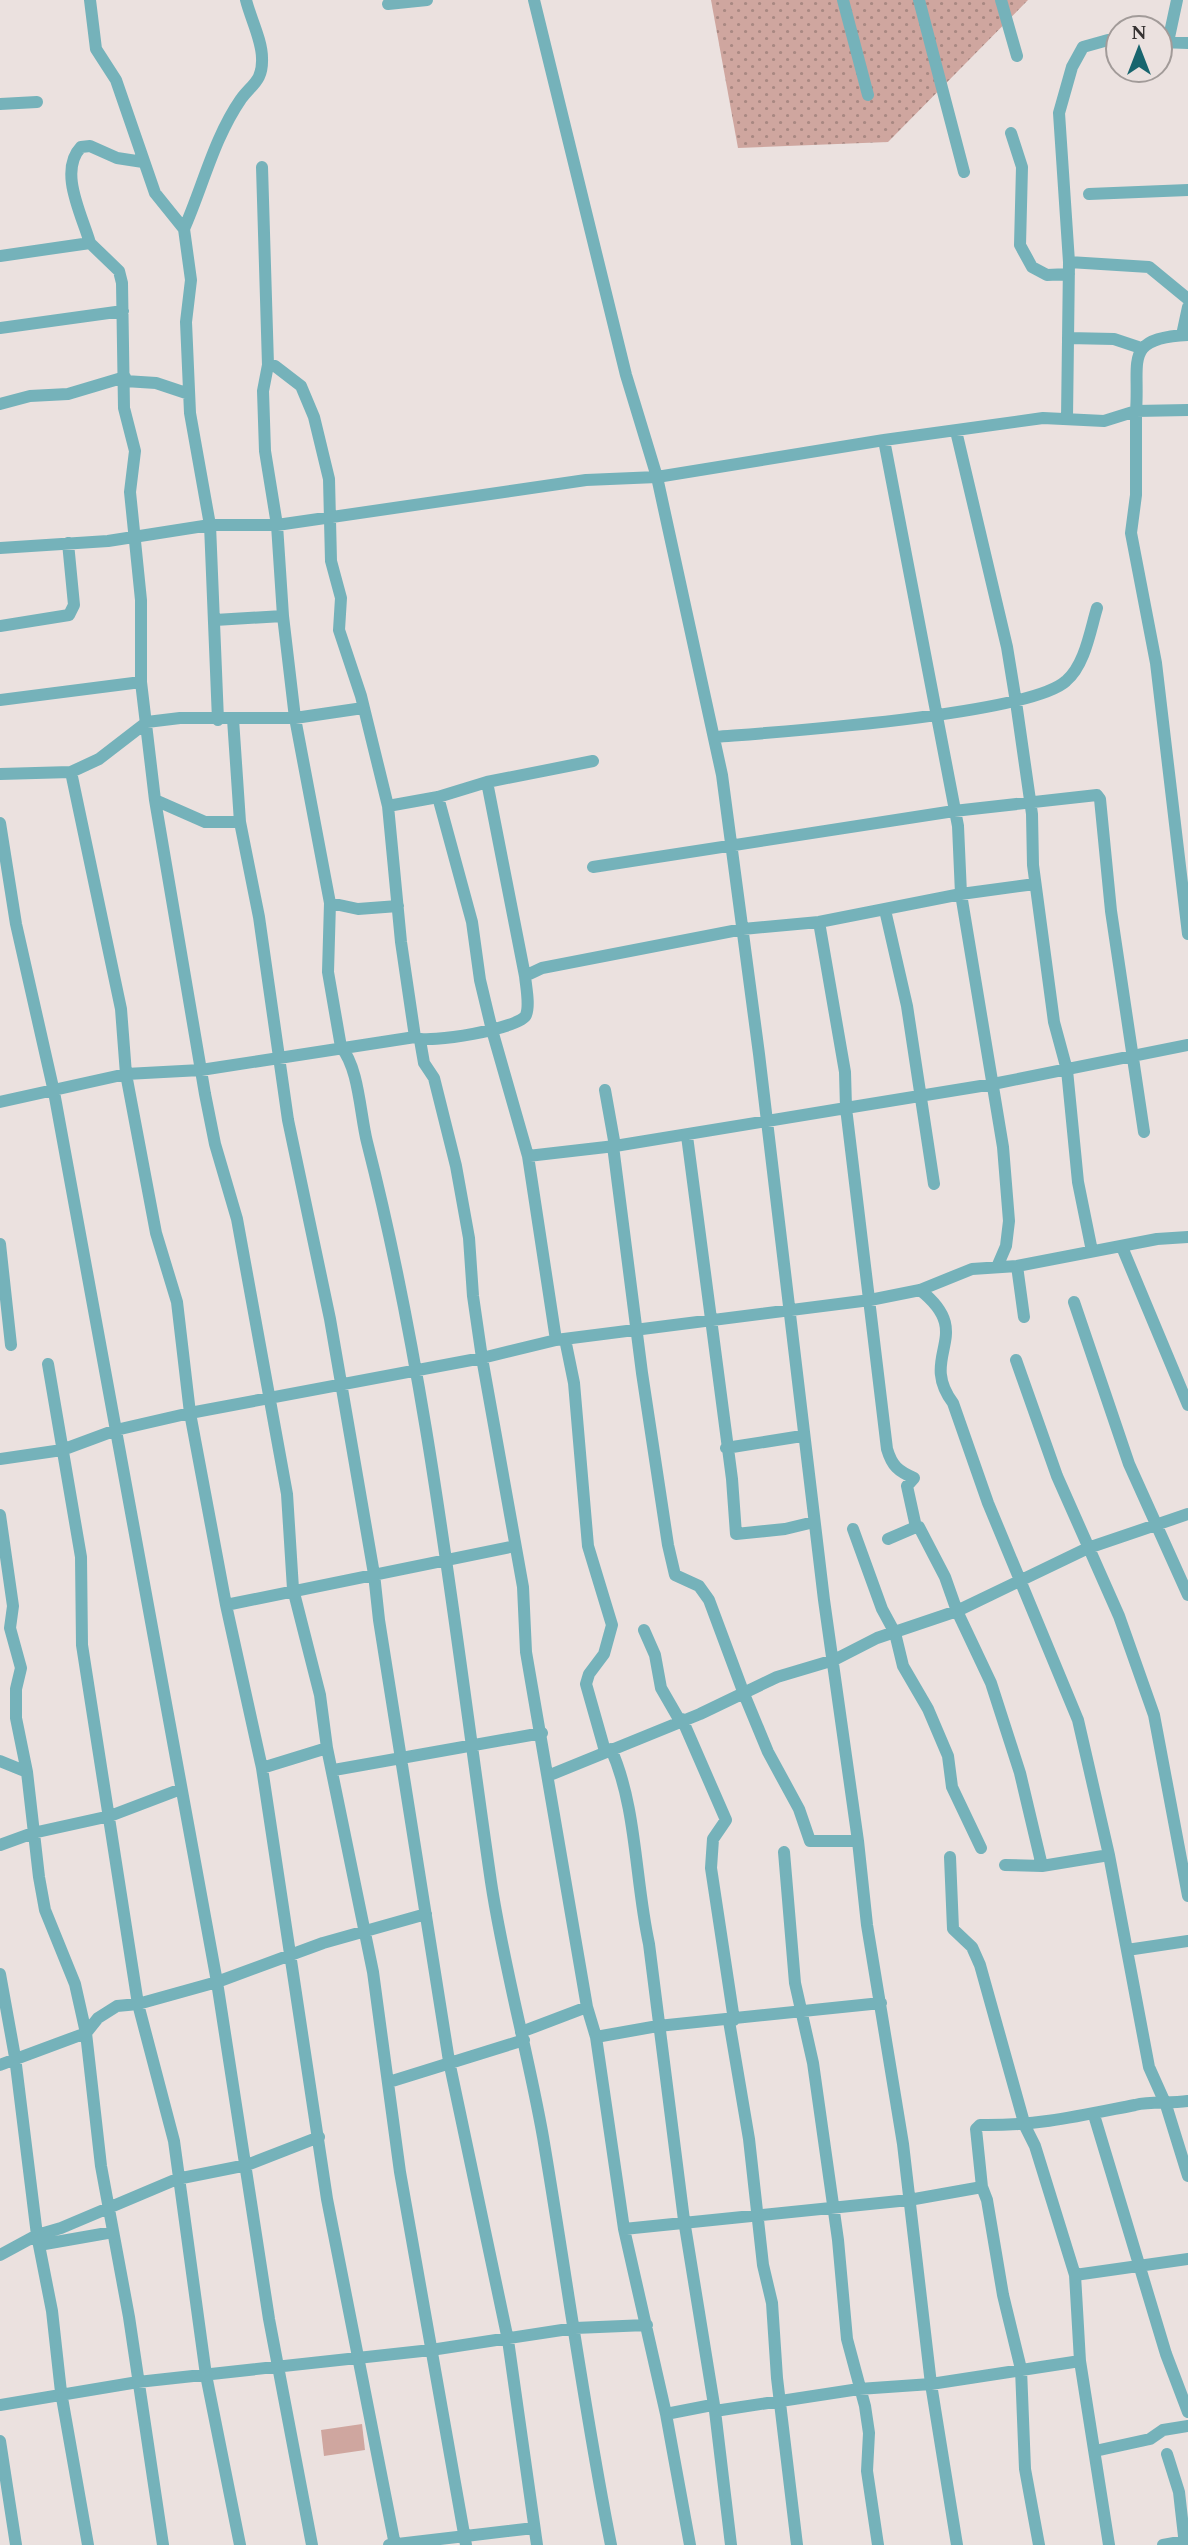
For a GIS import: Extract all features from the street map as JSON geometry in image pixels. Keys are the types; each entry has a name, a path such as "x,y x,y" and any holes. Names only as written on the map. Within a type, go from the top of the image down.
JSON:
{"street":[{"path":"90,0 96,49 116,80 155,193 184,229 191,279 186,322 189,394 195,453 210,525 218,720"},
{"path":"184,229 203,187 217,141 242,98 257,85 263,57 246,0"},
{"path":"388,4 427,0"},
{"path":"534,0 626,375 657,477 716,737 743,929 802,1436 834,1660 867,1924 909,2200 931,2384 957,2545"},
{"path":"843,0 868,95"},
{"path":"919,0 964,172"},
{"path":"1001,0 1017,56"},
{"path":"1067,418 1069,268 1059,113 1072,67 1083,47 1104,43"},
{"path":"0,104 37,102"},
{"path":"1012,132 1022,167 1020,245 1031,267 1046,275 1069,268 1149,267 1188,299"},
{"path":"143,162 117,158 90,146 81,147 72,156 70,175 90,243 119,271 123,311 124,408 135,451 130,492 141,600 141,682 155,800 215,1144 237,1219 288,1494 293,1589 320,1695 327,1748 334,1770 364,1931 389,2082 400,2172 465,2541"},
{"path":"262,167 268,365 263,391 265,451 277,525 283,616 295,718 330,902 328,972 341,1047 348,1056 354,1074 362,1122 394,1250 417,1370 492,1887 523,2036 611,2545"},
{"path":"1089,194 1188,190"},
{"path":"0,256 90,243"},
{"path":"1188,307 1185,335 1153,341 1141,348 1136,357 1136,495 1131,533 1156,663 1188,934"},
{"path":"0,328 123,311"},
{"path":"1068,338 1114,339 1141,348"},
{"path":"268,365 275,366 301,386 314,417 328,479 331,562 341,598 339,630 363,708 388,806 398,906 417,1038 424,1063 434,1078 456,1166 469,1238 482,1359 523,1587 527,1652 550,1775 587,2007 596,2037 624,2229 666,2414 690,2545"},
{"path":"0,405 30,396 68,394 125,379 156,383 189,394"},
{"path":"0,548 108,541 210,525 277,525 586,480 657,477 884,440 1043,418 1104,421 1136,411 1188,410"},
{"path":"956,431 1007,647 1030,802 1035,884 1054,1022 1067,1070 1078,1182 1092,1251"},
{"path":"884,440 939,713 960,846 961,894 993,1084 1009,1221 1006,1246 997,1267"},
{"path":"0,626 69,615 74,605 68,543"},
{"path":"716,737 939,713 1016,702 1049,692 1067,681 1083,656 1097,608"},
{"path":"215,620 283,616"},
{"path":"0,700 141,682"},
{"path":"0,774 71,772 99,759 147,722 180,718 295,718 363,708"},
{"path":"233,719 240,822 259,918 278,1059 342,1386 374,1574 449,2061 508,2340 537,2545"},
{"path":"388,806 438,797 487,782 593,761"},
{"path":"71,772 121,1009 126,1074 156,1233 177,1301 190,1413 226,1605 262,1768 356,2358 395,2545"},
{"path":"0,1102 126,1074 201,1069 278,1059 341,1047 492,1030 522,1021 527,1015 525,976 487,782"},
{"path":"593,867 954,811 1088,795 1100,799 1111,911 1144,1132"},
{"path":"438,797 471,922 480,980 492,1030 511,1087 528,1156 561,1339 574,1383 588,1546 612,1625 604,1654 589,1674 586,1684 608,1750 624,1777 731,2545"},
{"path":"155,800 205,822 240,822"},
{"path":"0,823 16,924 54,1092 217,1982 278,2368 312,2545"},
{"path":"525,976 560,964 743,929 819,922 961,894 1035,884"},
{"path":"330,902 358,909 398,906"},
{"path":"885,910 906,1006 934,1184"},
{"path":"819,922 845,1072 846,1108 887,1449 891,1463 899,1471 914,1478 907,1486 916,1527 919,1527 945,1577 957,1611 991,1683 1020,1773 1042,1866"},
{"path":"528,1156 687,1136 765,1120 993,1084 1135,1058 1188,1045"},
{"path":"605,1090 636,1330 675,1575 699,1586 709,1600 768,1752 799,1809 810,1841 858,1841"},
{"path":"687,1136 732,1479 736,1534 775,1531 814,1522"},
{"path":"0,1459 62,1450 116,1430 190,1413 482,1359 561,1339 870,1300 920,1290 972,1269 1017,1266 1092,1251 1188,1237"},
{"path":"0,1244 11,1345"},
{"path":"1122,1247 1188,1405"},
{"path":"1017,1266 1024,1318"},
{"path":"920,1290 944,1314 947,1326 938,1369 1077,1720 1109,1855 1149,2067 1166,2105 1188,2176"},
{"path":"1074,1302 1102,1378 1118,1433 1156,1527 1188,1595"},
{"path":"1016,1360 1057,1476 1119,1616 1154,1715 1188,1896"},
{"path":"48,1364 81,1557 82,1645 138,2004 174,2141 205,2375 240,2545"},
{"path":"726,1448 802,1436"},
{"path":"550,1775 744,1694 777,1677 834,1660 877,1638 957,1611 1088,1548 1188,1514"},
{"path":"0,1515 13,1606 10,1628 22,1668 16,1689 16,1718 27,1772 45,1910 75,1984 86,2033 101,2166 110,2208 163,2545"},
{"path":"888,1539 916,1527"},
{"path":"853,1529 883,1609 895,1633 903,1667 928,1709 948,1756 952,1787 981,1848"},
{"path":"226,1605 293,1589 444,1562 515,1546"},
{"path":"644,1630 655,1655 662,1688 681,1720 726,1820 713,1839 711,1868 749,2139 756,2213 766,2283 772,2303 797,2545"},
{"path":"334,1770 542,1734"},
{"path":"262,1768 327,1748"},
{"path":"0,1761 27,1772"},
{"path":"0,1845 33,1833 110,1816 181,1789"},
{"path":"784,1852 795,1983 813,2063 847,2339 865,2406 867,2471 878,2545"},
{"path":"1005,1865 1042,1866 1109,1855"},
{"path":"950,1857 953,1929 972,1947 980,1965 1025,2126 1035,2146 1075,2275 1080,2361 1109,2545"},
{"path":"0,2065 15,2057 52,2048 86,2033 107,2011 217,1982 293,1954 426,1914"},
{"path":"1127,1950 1188,1941"},
{"path":"0,1974 15,2057 38,2240 52,2311 61,2392 88,2545"},
{"path":"596,2037 658,2026 732,2021 881,2003"},
{"path":"389,2082 523,2036 587,2007"},
{"path":"1039,2545 1025,2469 1021,2369 1003,2295 987,2200 982,2188 975,2134 977,2127 1025,2126 1094,2115 1138,2104 1166,2105 1188,2101"},
{"path":"1094,2115 1166,2354 1188,2412"},
{"path":"0,2255 177,2179 247,2165 319,2137"},
{"path":"624,2229 684,2220 909,2200 982,2188"},
{"path":"38,2240 113,2232"},
{"path":"1075,2275 1139,2263 1188,2259"},
{"path":"0,2405 61,2392 138,2382 431,2350 575,2329 647,2325"},
{"path":"666,2414 781,2402 859,2389 931,2384 1080,2361"},
{"path":"1095,2451 1150,2439 1163,2430 1188,2426"},
{"path":"0,2441 16,2545"},
{"path":"1163,2545 1185,2543 1180,2492 1167,2454"},
{"path":"389,2545 465,2541 534,2529"}],"shaded area":[{"path":"711,0 1028,0 888,142 738,148"},
{"path":"362,2424 365,2450 324,2456 321,2430"}]}
